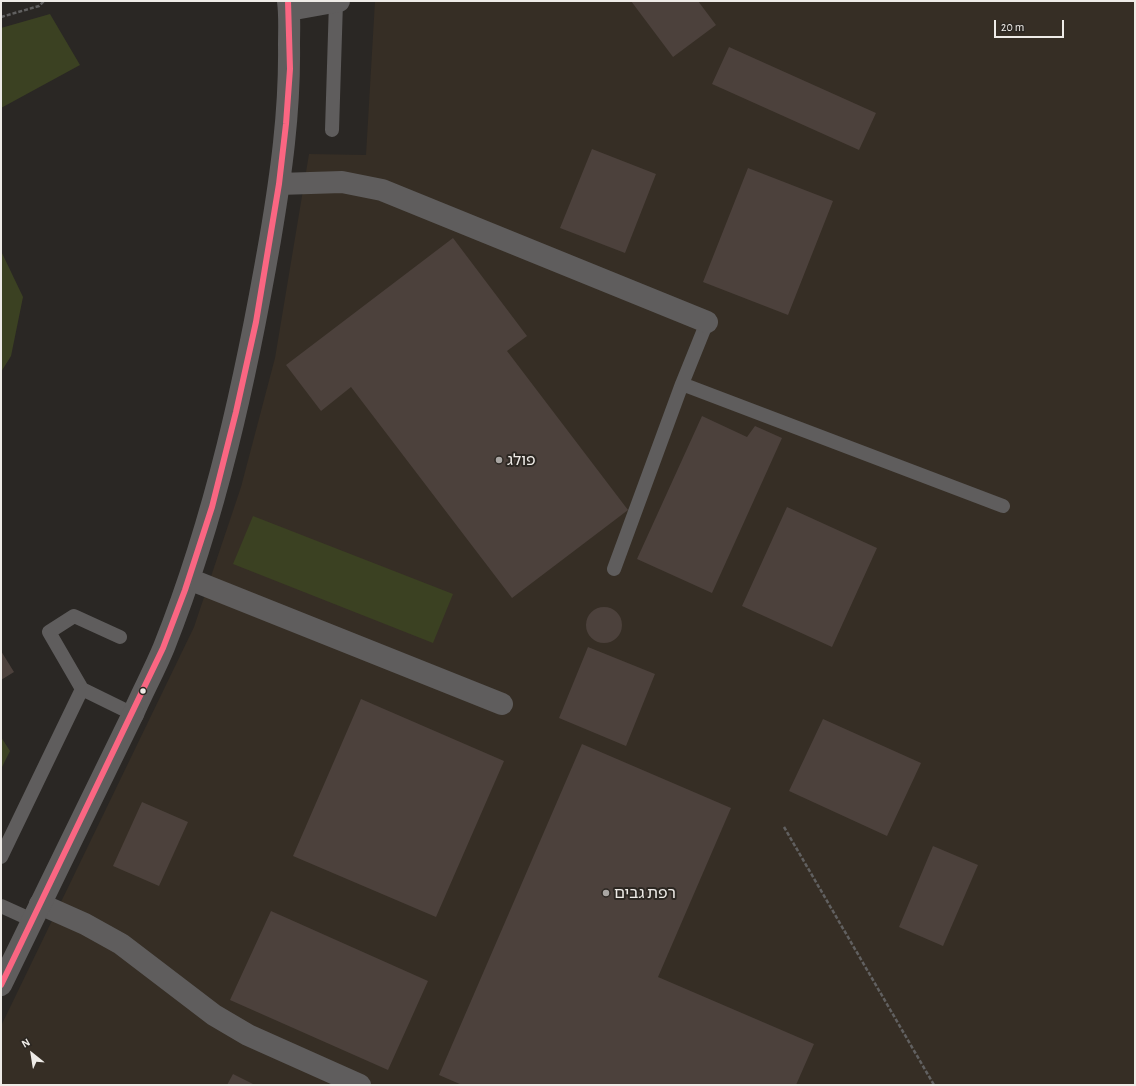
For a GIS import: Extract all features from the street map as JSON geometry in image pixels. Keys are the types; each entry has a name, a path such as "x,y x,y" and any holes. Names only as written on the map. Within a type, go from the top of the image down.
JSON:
{"street":[{"path":"1,985 133,714 163,648 189,579 212,507 236,412 256,322 279,184 286,124 290,69 288,5 337,1"},
{"path":"279,184 342,182 382,190 707,322"},
{"path":"189,579 502,704"},
{"path":"36,912 85,924 121,944 214,1015 248,1035 360,1085"}],"lane":[{"path":"332,130 337,1"},
{"path":"614,569 682,384 707,322"},
{"path":"682,384 1002,506"},
{"path":"120,637 74,616 49,632 82,689 133,714"},
{"path":"1,857 82,689"},
{"path":"1,906 36,912"}],"path":[{"path":"1,17 39,6 44,1"},
{"path":"784,827 934,1085"}],"shaded area":[{"path":"375,1 1135,1 1135,1085 1,1085 1,1026 194,627 241,487 275,358 309,154 366,155"}],"green space":[{"path":"50,14 80,65 1,108 1,28"},
{"path":"1,251 23,297 11,356 1,372"},
{"path":"253,516 453,594 433,643 233,564"},
{"path":"1,737 10,751 1,769"}],"building":[{"path":"631,1 698,1 716,25 673,57"},
{"path":"729,47 876,113 859,150 712,84"},
{"path":"592,149 656,174 625,253 560,228"},
{"path":"748,168 833,201 788,315 703,282"},
{"name":"פולג","path":"453,238 527,336 507,351 628,510 512,598 351,387 321,411 286,365"},
{"path":"702,416 747,437 755,426 782,438 712,593 637,559"},
{"path":"787,507 877,548 832,647 742,606"},
{"path":"608,607 617,612 621,618 621,632 617,638 608,643 600,643 591,638 587,632 586,621 591,612 597,608"},
{"path":"588,647 655,674 626,746 559,718"},
{"path":"1,651 14,672 1,680"},
{"path":"361,699 504,761 436,917 293,856"},
{"path":"823,719 921,763 887,836 789,791"},
{"name":"רפת גבים","path":"582,744 731,808 658,977 814,1044 796,1085 462,1085 439,1075"},
{"path":"142,802 188,822 159,886 113,866"},
{"path":"933,846 978,865 943,946 899,927"},
{"path":"271,911 428,981 388,1070 230,1000"},
{"path":"233,1074 255,1085 227,1085"}],"transit line":[{"path":"1,985 163,648 185,590 212,507 236,412 256,322 279,184 286,124 290,69 288,1"}],"place":[{"name":"פולג","path":"499,460"},
{"name":"רפת גבים","path":"606,893"}]}
